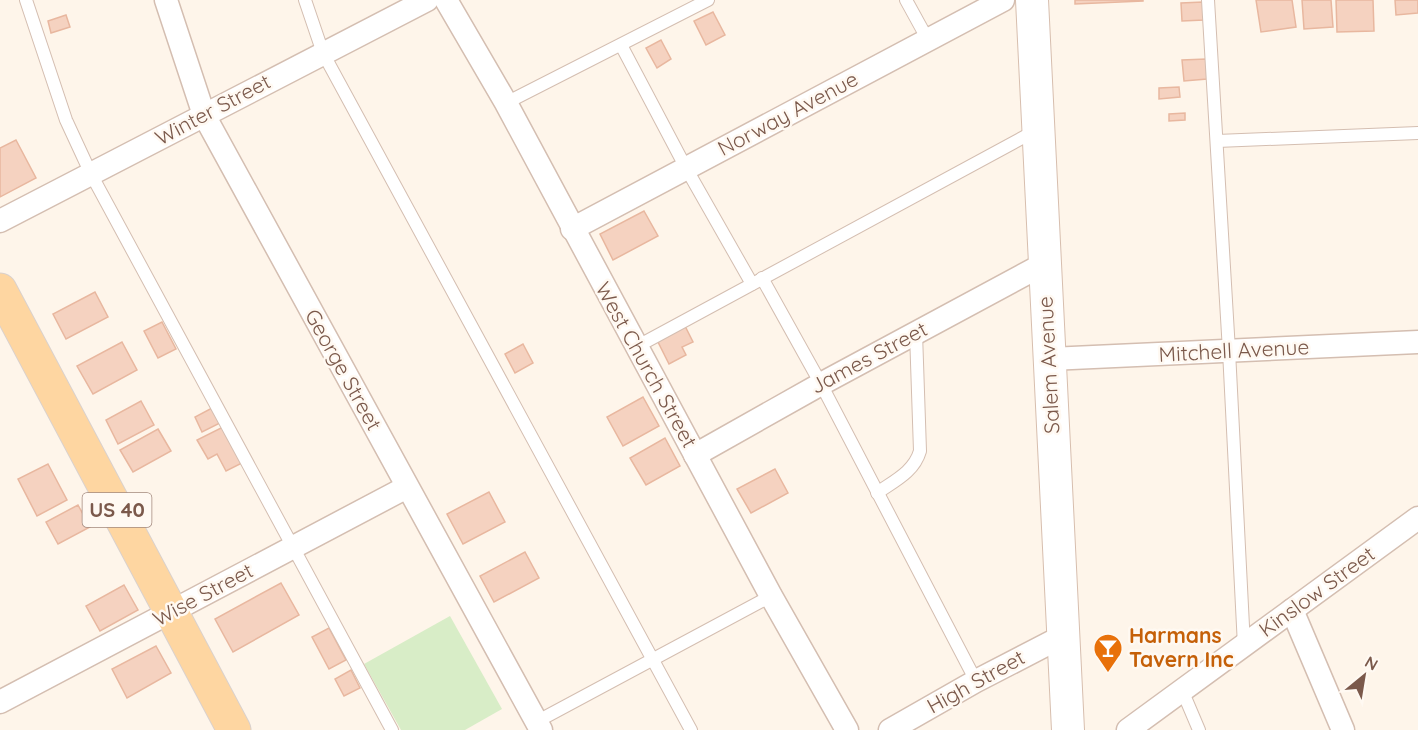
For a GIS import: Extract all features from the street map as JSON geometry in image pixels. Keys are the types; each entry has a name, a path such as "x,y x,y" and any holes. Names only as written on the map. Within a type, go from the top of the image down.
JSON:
{"main road":[{"name":"Salem Avenue","path":"1032,0 1068,730"},
{"name":"US 40","path":"0,290 234,730"}],"street":[{"name":"George Street","path":"166,0 204,115 539,726"},
{"name":"Winter Street","path":"0,221 427,0"},
{"name":"West Church Street","path":"446,0 506,103 694,455 847,730"},
{"name":"Norway Avenue","path":"572,229 1003,0"},
{"name":"James Street","path":"694,455 1044,264"},
{"name":"Mitchell Avenue","path":"1050,359 1418,342"},
{"name":"Wise Street","path":"0,702 407,487"},
{"name":"Kinslow Street","path":"1128,730 1418,518"},
{"path":"1292,610 1343,730"},
{"name":"High Street","path":"890,730 976,681 1063,636"}],"lane":[{"path":"26,0 66,120 91,174 392,730"},
{"path":"305,0 323,53 691,730"},
{"path":"506,103 708,0"},
{"path":"906,0 928,40"},
{"path":"1208,0 1218,141 1244,645"},
{"path":"621,45 686,168 821,384 976,681"},
{"path":"636,346 1039,129"},
{"path":"1218,141 1418,133"},
{"path":"878,492 910,470 917,462 920,451 916,333"},
{"path":"539,726 651,660 771,596"},
{"path":"1182,690 1199,730"}],"green space":[{"path":"450,616 502,709 465,730 401,730 364,664"}],"building":[{"path":"1075,0 1143,0 1143,1 1075,4"},
{"path":"1256,0 1292,0 1296,27 1261,32"},
{"path":"1302,0 1331,0 1333,27 1304,29"},
{"path":"1336,0 1373,0 1374,31 1337,32"},
{"path":"1395,0 1418,0 1418,13 1396,15"},
{"path":"1203,2 1204,20 1182,21 1181,3"},
{"path":"713,12 725,35 706,45 694,21"},
{"path":"66,15 70,27 51,33 48,21"},
{"path":"661,40 671,59 657,68 646,48"},
{"path":"1206,59 1207,79 1184,81 1182,60"},
{"path":"1179,87 1180,97 1159,99 1159,88"},
{"path":"1185,113 1185,120 1169,121 1169,114"},
{"path":"16,140 36,178 0,197 0,148"},
{"path":"644,211 658,236 613,260 600,234"},
{"path":"95,292 108,317 66,339 53,314"},
{"path":"162,322 176,349 158,358 144,331"},
{"path":"684,324 693,342 682,347 686,355 669,364 656,338"},
{"path":"122,342 137,370 93,394 77,366"},
{"path":"523,344 533,363 515,373 505,354"},
{"path":"643,397 659,426 623,446 607,417"},
{"path":"141,401 154,425 118,444 106,420"},
{"path":"212,408 220,423 202,432 195,417"},
{"path":"225,426 244,462 226,471 217,454 208,459 197,440"},
{"path":"158,429 171,451 133,472 120,450"},
{"path":"665,438 680,466 646,485 630,458"},
{"path":"48,464 67,500 37,516 18,479"},
{"path":"775,469 788,493 751,513 737,489"},
{"path":"489,492 505,522 463,544 447,514"},
{"path":"78,505 90,527 58,544 46,522"},
{"path":"525,552 539,578 494,602 480,576"},
{"path":"281,583 299,615 233,652 215,619"},
{"path":"124,585 138,610 100,631 86,606"},
{"path":"329,628 346,660 329,669 312,637"},
{"path":"156,646 171,673 127,698 112,669"},
{"path":"351,670 360,688 344,696 335,679"}],"place":[{"name":"Harmans Tavern Inc","path":"1108,674"}]}
